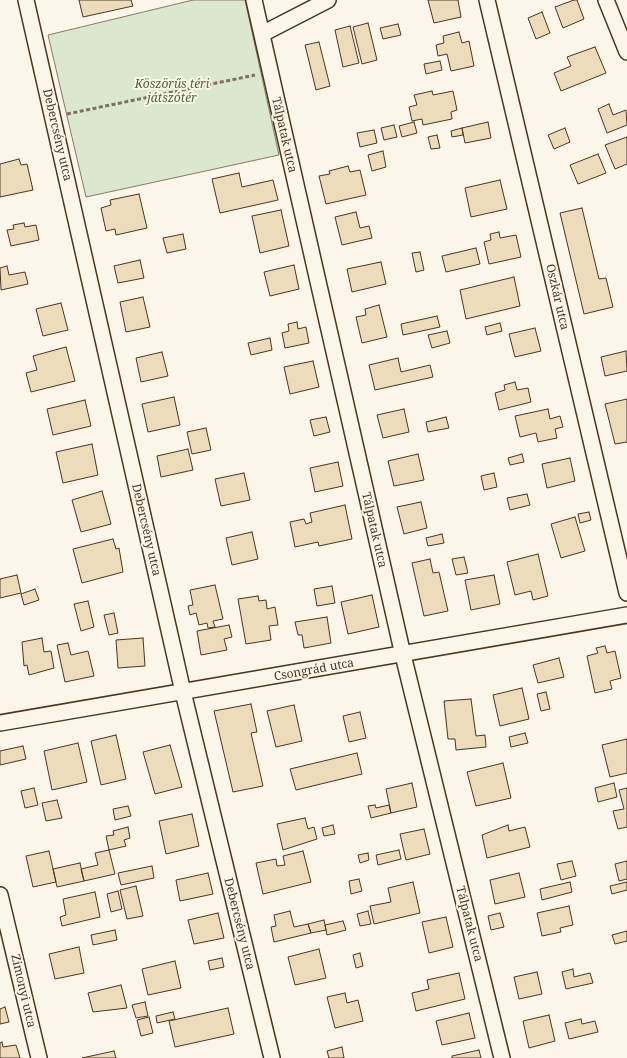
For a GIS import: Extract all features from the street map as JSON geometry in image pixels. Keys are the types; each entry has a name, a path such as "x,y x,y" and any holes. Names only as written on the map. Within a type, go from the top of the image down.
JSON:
{"street":[{"name":"Debercsény utca","path":"26,0 183,692 272,1058"},
{"name":"Tálpatak utca","path":"254,0 403,655 502,1058"},
{"path":"262,34 328,0"},
{"name":"Oszkár utca","path":"486,0 627,593"},
{"path":"606,0 627,52"},
{"name":"Csongrád utca","path":"0,723 627,615"},
{"name":"Zimonyi utca","path":"0,895 39,1058"}],"path":[{"path":"52,117 270,72"}],"green space":[{"name":"Köszörűs téri játszótér","path":"193,0 245,0 279,155 86,197 48,35"}],"building":[{"path":"79,0 131,0 133,6 83,17"},
{"path":"428,0 458,0 461,17 434,23"},
{"path":"577,0 584,19 563,28 555,7"},
{"path":"542,12 550,33 536,39 528,18"},
{"path":"368,23 377,60 362,64 353,27"},
{"path":"398,24 401,35 383,39 380,28"},
{"path":"350,26 359,63 343,67 335,30"},
{"path":"459,32 462,43 469,41 474,66 451,71 447,54 438,56 436,45 444,43 443,36"},
{"path":"319,42 330,86 316,90 305,45"},
{"path":"595,47 606,73 561,91 554,73 571,66 567,57"},
{"path":"440,61 442,70 426,74 424,64"},
{"path":"432,91 433,95 453,91 457,110 451,112 452,119 423,125 422,119 412,121 409,107 417,105 414,95"},
{"path":"609,104 613,115 626,110 627,125 607,133 598,109"},
{"path":"414,122 417,133 402,137 399,126"},
{"path":"488,122 491,138 465,143 462,128"},
{"path":"394,125 397,137 384,140 381,128"},
{"path":"462,128 463,135 452,137 451,131"},
{"path":"565,128 570,142 554,149 548,135"},
{"path":"374,130 377,143 360,147 357,133"},
{"path":"437,135 440,148 431,149 428,137"},
{"path":"627,137 627,164 615,169 605,145"},
{"path":"383,151 386,167 372,171 368,155"},
{"path":"598,154 606,173 578,184 570,165"},
{"path":"19,159 21,165 27,164 33,190 0,197 0,164"},
{"path":"348,166 350,172 360,170 366,195 326,204 319,176 330,174 329,171"},
{"path":"239,173 242,187 273,180 278,200 220,213 212,179"},
{"path":"500,180 507,209 471,217 465,188"},
{"path":"139,194 147,228 116,235 115,229 106,231 101,208 111,205 110,200"},
{"path":"582,208 599,279 606,278 613,307 584,314 560,213"},
{"path":"281,210 289,246 260,253 252,216"},
{"path":"356,212 360,228 369,226 372,238 342,245 335,217"},
{"path":"24,223 25,227 36,225 39,240 11,246 7,230 14,229 13,225"},
{"path":"499,232 500,238 516,235 521,257 489,264 484,242 491,240 490,234"},
{"path":"183,234 186,249 167,253 163,238"},
{"path":"476,248 480,264 446,272 442,256"},
{"path":"420,252 424,270 416,272 412,253"},
{"path":"140,260 144,278 118,283 114,266"},
{"path":"381,262 386,284 352,292 347,269"},
{"path":"294,265 299,289 270,296 264,272"},
{"path":"7,266 9,275 25,272 28,284 1,290 0,268"},
{"path":"514,277 520,306 466,319 460,290"},
{"path":"143,297 150,327 126,332 120,302"},
{"path":"61,303 68,330 43,336 36,309"},
{"path":"379,305 387,337 362,343 356,317 366,315 365,309"},
{"path":"437,316 440,327 403,335 401,324"},
{"path":"297,322 298,329 306,327 309,343 285,348 282,333 289,331 288,324"},
{"path":"500,323 502,331 487,335 485,327"},
{"path":"535,328 541,351 515,357 509,334"},
{"path":"447,331 450,343 432,348 428,335"},
{"path":"270,338 272,350 251,355 248,343"},
{"path":"66,347 75,381 31,392 26,373 37,370 33,356"},
{"path":"626,351 627,371 605,376 601,357"},
{"path":"162,352 168,376 141,382 136,358"},
{"path":"398,358 401,372 430,365 433,377 375,390 369,365"},
{"path":"313,361 319,387 290,394 284,367"},
{"path":"515,382 517,390 528,388 531,402 499,410 495,393 505,390 504,385"},
{"path":"174,397 180,425 148,432 142,404"},
{"path":"627,399 627,442 615,444 605,404"},
{"path":"85,400 91,426 53,435 47,409"},
{"path":"404,409 409,432 383,438 377,415"},
{"path":"548,409 550,419 560,416 563,427 555,429 557,438 538,442 536,433 520,437 515,416"},
{"path":"326,417 330,432 314,436 310,420"},
{"path":"446,417 449,428 428,432 426,422"},
{"path":"206,428 211,450 192,454 187,432"},
{"path":"92,444 98,475 63,483 56,452"},
{"path":"188,449 193,470 161,477 157,456"},
{"path":"418,454 424,480 394,486 388,461"},
{"path":"522,454 524,462 510,465 508,458"},
{"path":"570,458 575,481 547,488 542,464"},
{"path":"338,462 343,486 315,492 310,468"},
{"path":"244,473 250,500 221,506 215,479"},
{"path":"494,473 497,487 484,490 481,476"},
{"path":"102,491 111,524 81,532 72,500"},
{"path":"527,494 530,505 510,510 507,498"},
{"path":"421,502 427,528 404,534 397,507"},
{"path":"345,505 352,539 319,546 318,542 295,547 290,522 304,519 306,524 312,522 310,513"},
{"path":"589,512 591,520 580,523 578,514"},
{"path":"575,517 585,551 561,558 551,524"},
{"path":"252,532 258,559 232,565 226,538"},
{"path":"442,534 444,543 428,546 426,538"},
{"path":"113,539 116,549 119,548 123,572 82,583 73,549"},
{"path":"538,554 548,596 533,600 531,591 515,595 507,562"},
{"path":"464,557 468,573 456,575 452,559"},
{"path":"430,559 433,573 439,572 448,611 424,616 412,563"},
{"path":"17,575 21,593 0,598 0,579"},
{"path":"494,575 500,604 471,610 465,580"},
{"path":"215,585 223,619 213,621 215,627 208,628 207,623 199,625 196,613 190,615 188,606 193,605 190,590"},
{"path":"332,586 335,603 317,606 314,589"},
{"path":"35,589 39,600 24,605 21,594"},
{"path":"372,595 379,627 348,634 341,602"},
{"path":"258,596 259,601 266,600 267,609 275,607 278,625 269,626 271,640 246,644 238,599"},
{"path":"88,601 94,627 81,631 74,604"},
{"path":"114,613 118,633 109,635 104,615"},
{"path":"327,617 331,643 304,648 302,635 298,635 295,622"},
{"path":"229,625 232,637 224,639 227,650 201,655 197,631"},
{"path":"42,638 44,652 51,651 54,668 29,675 27,665 24,666 22,642"},
{"path":"143,638 145,666 118,668 116,640"},
{"path":"68,643 71,655 88,651 94,676 65,682 57,645"},
{"path":"605,646 607,653 615,651 621,678 610,681 612,689 595,693 587,656 598,653 596,648"},
{"path":"559,658 564,677 538,683 533,665"},
{"path":"522,688 529,719 500,726 493,695"},
{"path":"546,692 550,709 541,711 537,694"},
{"path":"471,699 476,736 485,735 486,747 456,750 455,739 448,739 444,701"},
{"path":"251,704 257,732 251,733 263,786 233,792 214,711"},
{"path":"294,705 302,741 276,747 267,711"},
{"path":"360,712 366,738 349,742 343,716"},
{"path":"525,733 528,743 511,747 509,737"},
{"path":"116,735 126,779 101,785 91,741"},
{"path":"627,739 627,773 610,777 602,745"},
{"path":"78,743 87,782 52,790 44,751"},
{"path":"170,745 182,787 155,794 143,752"},
{"path":"23,746 26,759 0,765 0,751"},
{"path":"357,753 362,774 296,790 290,769"},
{"path":"503,763 511,798 476,806 467,772"},
{"path":"412,783 417,807 391,813 386,789"},
{"path":"614,783 617,797 598,802 595,788"},
{"path":"34,788 38,805 25,808 21,791"},
{"path":"627,788 627,827 618,829 613,811 624,809 619,790"},
{"path":"57,800 62,818 46,821 42,803"},
{"path":"375,805 376,808 389,805 391,813 371,818 368,806"},
{"path":"128,806 131,816 115,820 113,809"},
{"path":"192,814 199,846 166,854 159,821"},
{"path":"305,818 308,829 314,827 317,839 283,850 277,824"},
{"path":"333,825 335,834 324,836 322,828"},
{"path":"508,825 509,831 525,827 530,847 487,858 482,835"},
{"path":"128,827 130,838 124,840 126,846 109,850 106,836 114,835 113,831"},
{"path":"424,829 430,854 406,860 400,834"},
{"path":"109,850 115,874 84,881 81,869 98,865 95,853"},
{"path":"399,850 401,859 378,865 376,855"},
{"path":"49,851 56,882 33,887 26,856"},
{"path":"303,851 311,882 263,894 256,863 276,859 277,866 285,865 283,856"},
{"path":"368,853 369,860 360,863 358,855"},
{"path":"572,861 576,876 561,880 557,864"},
{"path":"627,861 627,879 619,881 615,864"},
{"path":"80,863 84,881 57,887 53,869"},
{"path":"152,866 154,878 121,885 118,873"},
{"path":"208,873 213,894 180,901 176,880"},
{"path":"519,873 525,897 495,904 490,880"},
{"path":"359,879 362,891 351,894 349,881"},
{"path":"413,882 420,913 374,924 370,906 391,902 388,888"},
{"path":"570,882 572,892 542,900 540,889"},
{"path":"627,882 627,890 612,894 610,886"},
{"path":"136,886 143,916 127,919 120,890"},
{"path":"118,891 122,909 111,912 107,894"},
{"path":"95,892 100,917 62,926 60,917 66,915 63,899"},
{"path":"569,906 573,925 560,928 561,932 542,936 537,913"},
{"path":"290,911 294,927 308,924 311,933 274,942 271,927 276,926 274,915"},
{"path":"368,911 371,924 360,926 357,914"},
{"path":"218,913 224,938 194,944 188,920"},
{"path":"500,913 504,927 491,930 488,916"},
{"path":"446,917 453,947 429,953 422,922"},
{"path":"324,920 326,930 311,933 308,924"},
{"path":"343,921 346,930 327,935 325,925"},
{"path":"115,930 117,940 93,945 91,935"},
{"path":"627,931 627,941 615,944 612,935"},
{"path":"79,947 84,973 55,979 49,954"},
{"path":"319,949 326,978 295,985 288,957"},
{"path":"360,953 363,966 356,968 353,955"},
{"path":"222,958 224,967 210,970 208,961"},
{"path":"175,961 181,988 148,995 142,969"},
{"path":"573,969 574,977 590,973 593,983 566,989 562,972"},
{"path":"537,972 542,994 519,999 514,977"},
{"path":"459,973 465,999 416,1011 412,993 429,989 427,980"},
{"path":"121,985 127,1008 93,1012 88,993"},
{"path":"345,993 347,1003 358,1000 363,1021 335,1028 327,997"},
{"path":"145,1002 148,1016 136,1018 132,1005"},
{"path":"5,1007 9,1022 0,1024 0,1009"},
{"path":"228,1008 234,1034 175,1047 169,1021"},
{"path":"173,1012 175,1019 157,1023 156,1016"},
{"path":"469,1013 475,1038 442,1045 436,1021"},
{"path":"549,1015 555,1041 529,1048 523,1021"},
{"path":"149,1017 153,1033 141,1036 137,1020"},
{"path":"581,1019 582,1024 595,1021 598,1032 569,1039 565,1023"},
{"path":"2,1042 3,1047 16,1045 20,1058 0,1058 0,1043"},
{"path":"342,1047 344,1058 329,1058 327,1051"},
{"path":"479,1050 481,1058 452,1058 452,1056"},
{"path":"114,1051 116,1058 82,1058"}]}
